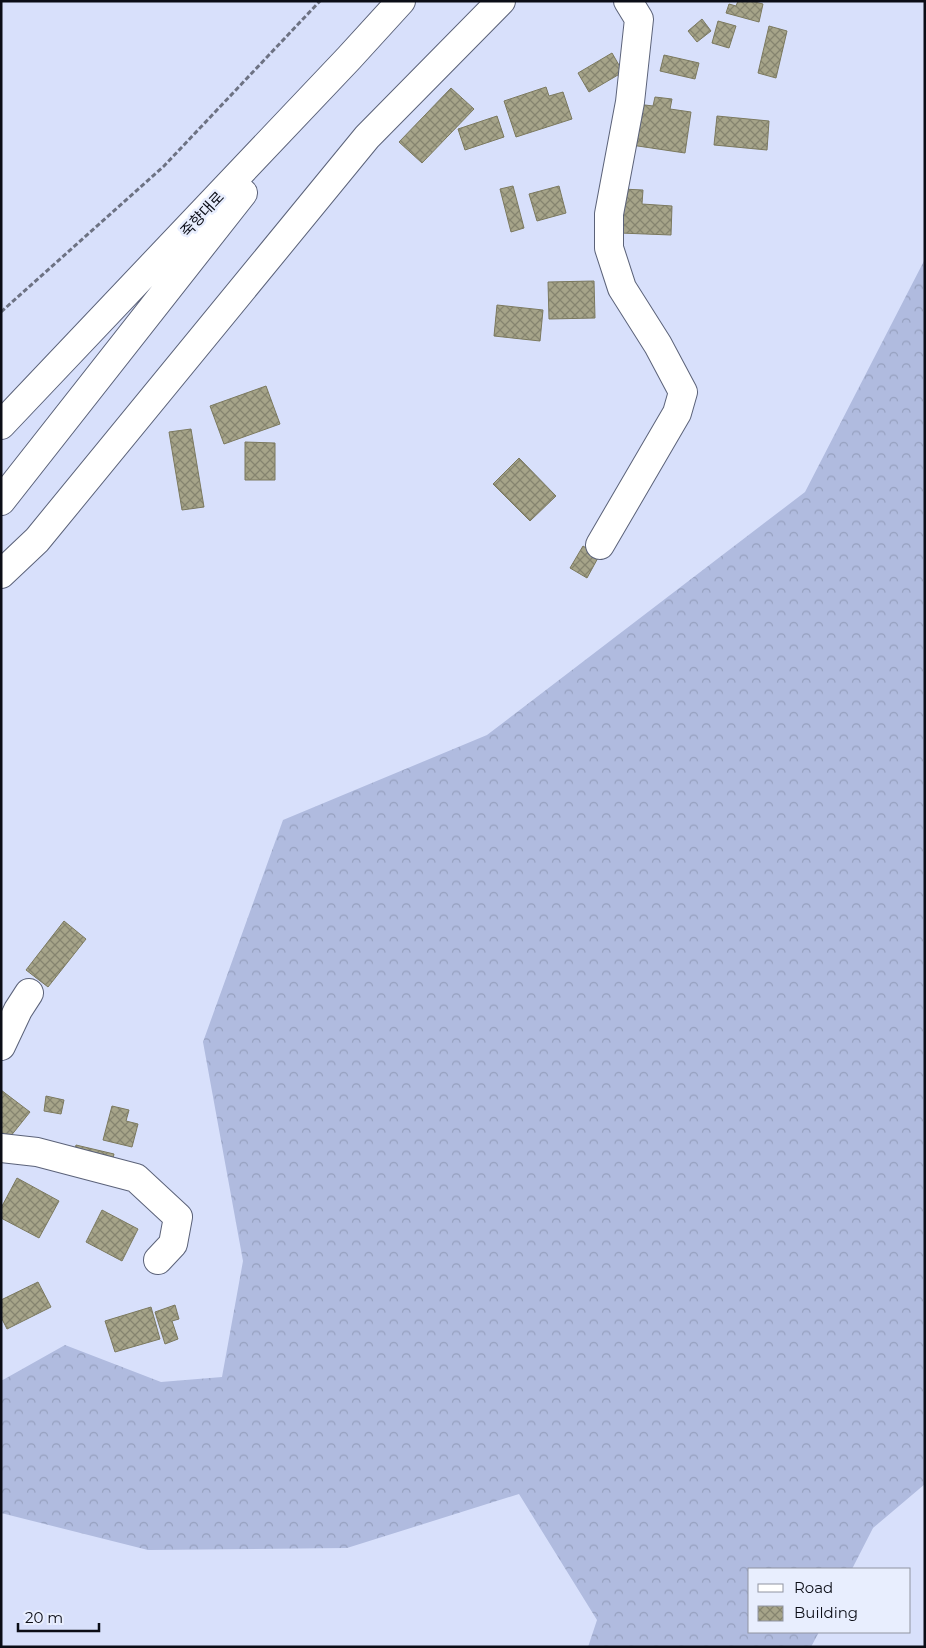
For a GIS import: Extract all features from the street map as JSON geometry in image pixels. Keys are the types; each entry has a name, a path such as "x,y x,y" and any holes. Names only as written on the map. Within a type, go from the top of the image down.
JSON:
{"street":[{"name":"죽향대로","path":"1,425 401,1"},
{"path":"1,574 37,540 367,137 502,1"},
{"path":"600,545 677,413 683,392 658,345 622,288 609,248 609,214 630,102 639,19 628,1"},
{"path":"1,501 349,58"},
{"path":"1,1046 18,1010 29,993"},
{"path":"1,1148 37,1152 136,1178 178,1217 173,1244 158,1260"}],"path":[{"path":"1,312 164,166 320,1"}],"green space":[{"path":"925,259 925,1484 873,1528 853,1568 748,1568 748,1633 818,1633 811,1647 588,1647 597,1620 519,1494 347,1548 148,1550 1,1513 1,1381 65,1345 161,1382 222,1377 243,1261 203,1042 283,820 487,735 805,492"}],"building":[{"path":"738,1 751,1 763,4 759,22 726,13 729,4 736,6"},
{"path":"702,19 711,31 697,42 688,31"},
{"path":"718,21 736,26 729,48 712,43"},
{"path":"769,26 787,31 776,78 758,73"},
{"path":"612,53 623,72 589,92 578,73"},
{"path":"664,55 699,63 695,79 660,71"},
{"path":"546,87 549,96 563,92 572,119 516,137 504,101"},
{"path":"451,88 474,109 422,163 399,142"},
{"path":"655,97 672,99 670,109 691,112 685,153 631,145 637,104 653,106"},
{"path":"497,116 504,137 465,150 458,129"},
{"path":"717,116 769,121 767,150 714,145"},
{"path":"513,186 524,228 511,232 500,189"},
{"path":"559,186 566,213 537,221 529,194"},
{"path":"622,189 643,190 642,204 672,206 671,235 620,233"},
{"path":"594,281 595,318 549,319 548,282"},
{"path":"497,305 543,310 540,341 494,336"},
{"path":"266,386 280,424 224,444 210,406"},
{"path":"191,429 204,507 182,510 169,432"},
{"path":"245,442 275,443 275,480 245,480"},
{"path":"519,458 556,496 530,521 493,484"},
{"path":"583,546 599,556 587,578 570,568"},
{"path":"64,921 86,939 48,987 26,970"},
{"path":"1,1090 30,1112 6,1142 1,1138"},
{"path":"46,1096 64,1100 61,1114 44,1111"},
{"path":"112,1106 129,1110 126,1121 138,1124 132,1147 103,1140"},
{"path":"76,1145 114,1154 111,1166 73,1157"},
{"path":"17,1178 59,1201 39,1238 1,1218 1,1208"},
{"path":"102,1210 138,1229 122,1261 86,1242"},
{"path":"38,1282 51,1307 7,1329 1,1317 1,1300"},
{"path":"175,1305 179,1319 172,1321 178,1339 165,1344 155,1312"},
{"path":"151,1307 160,1339 115,1352 105,1321"}]}
